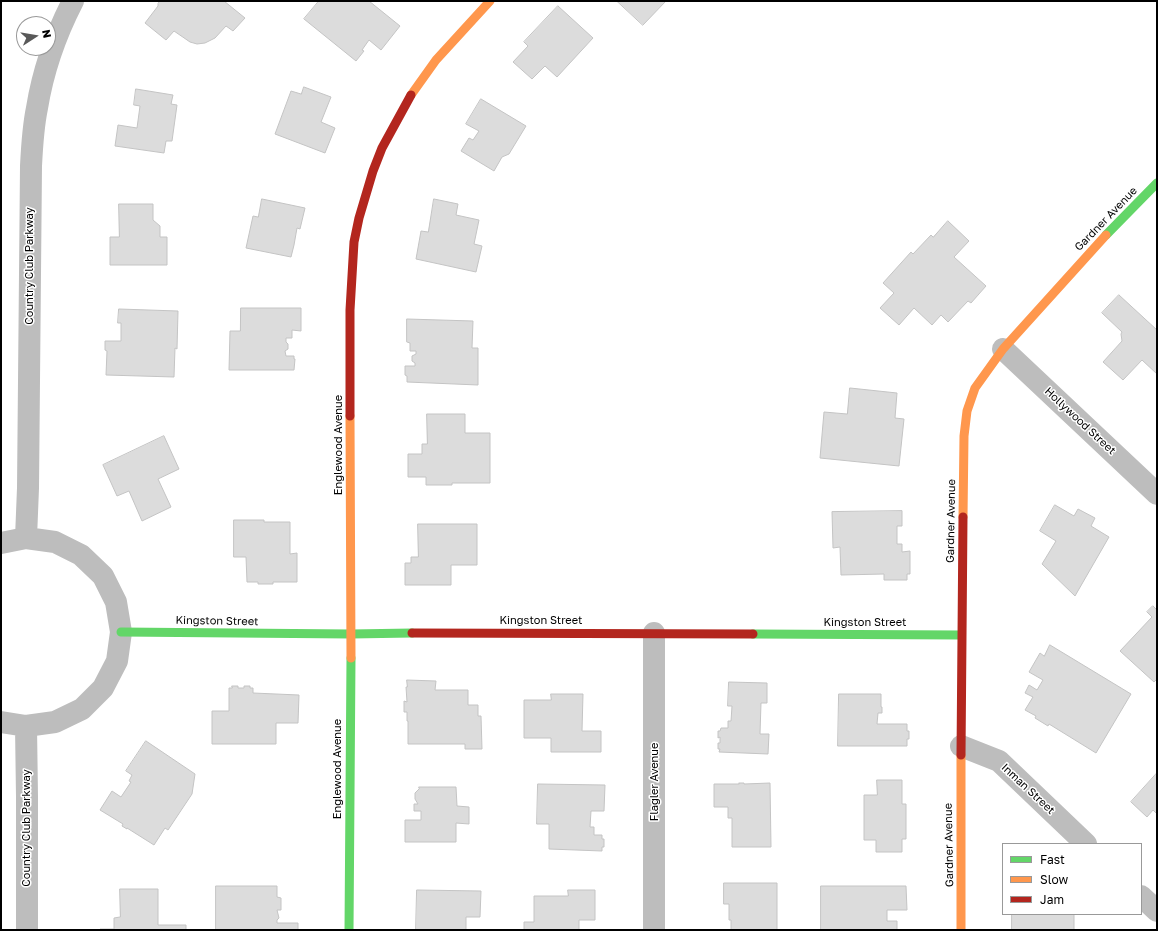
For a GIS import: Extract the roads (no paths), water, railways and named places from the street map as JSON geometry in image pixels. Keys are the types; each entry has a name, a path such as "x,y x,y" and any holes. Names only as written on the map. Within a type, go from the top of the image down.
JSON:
{"street":[{"name":"Country Club Parkway","path":"26,538 28,488 31,166 33,137 43,79 55,43 73,1"},
{"name":"Englewood Avenue","path":"349,930 351,634 350,310 354,242 359,218 373,171 382,148 399,116 416,87 436,60 458,34 490,1"},
{"name":"Gardner Avenue","path":"961,930 961,635 964,444 967,411 975,388 1003,349 1098,244 1157,183"},
{"name":"Hollywood Street","path":"1003,349 1157,494"},
{"path":"1,543 26,538 55,542 81,555 103,576 116,602 121,632 117,662 103,688 82,709 55,722 26,726 1,722"},
{"name":"Kingston Street","path":"121,632 961,635"},
{"name":"Flagler Avenue","path":"654,633 654,930"},
{"name":"Country Club Parkway","path":"26,726 27,930"},
{"name":"Inman Street","path":"961,746 999,761 1085,843"},
{"path":"1142,897 1157,911"}]}
